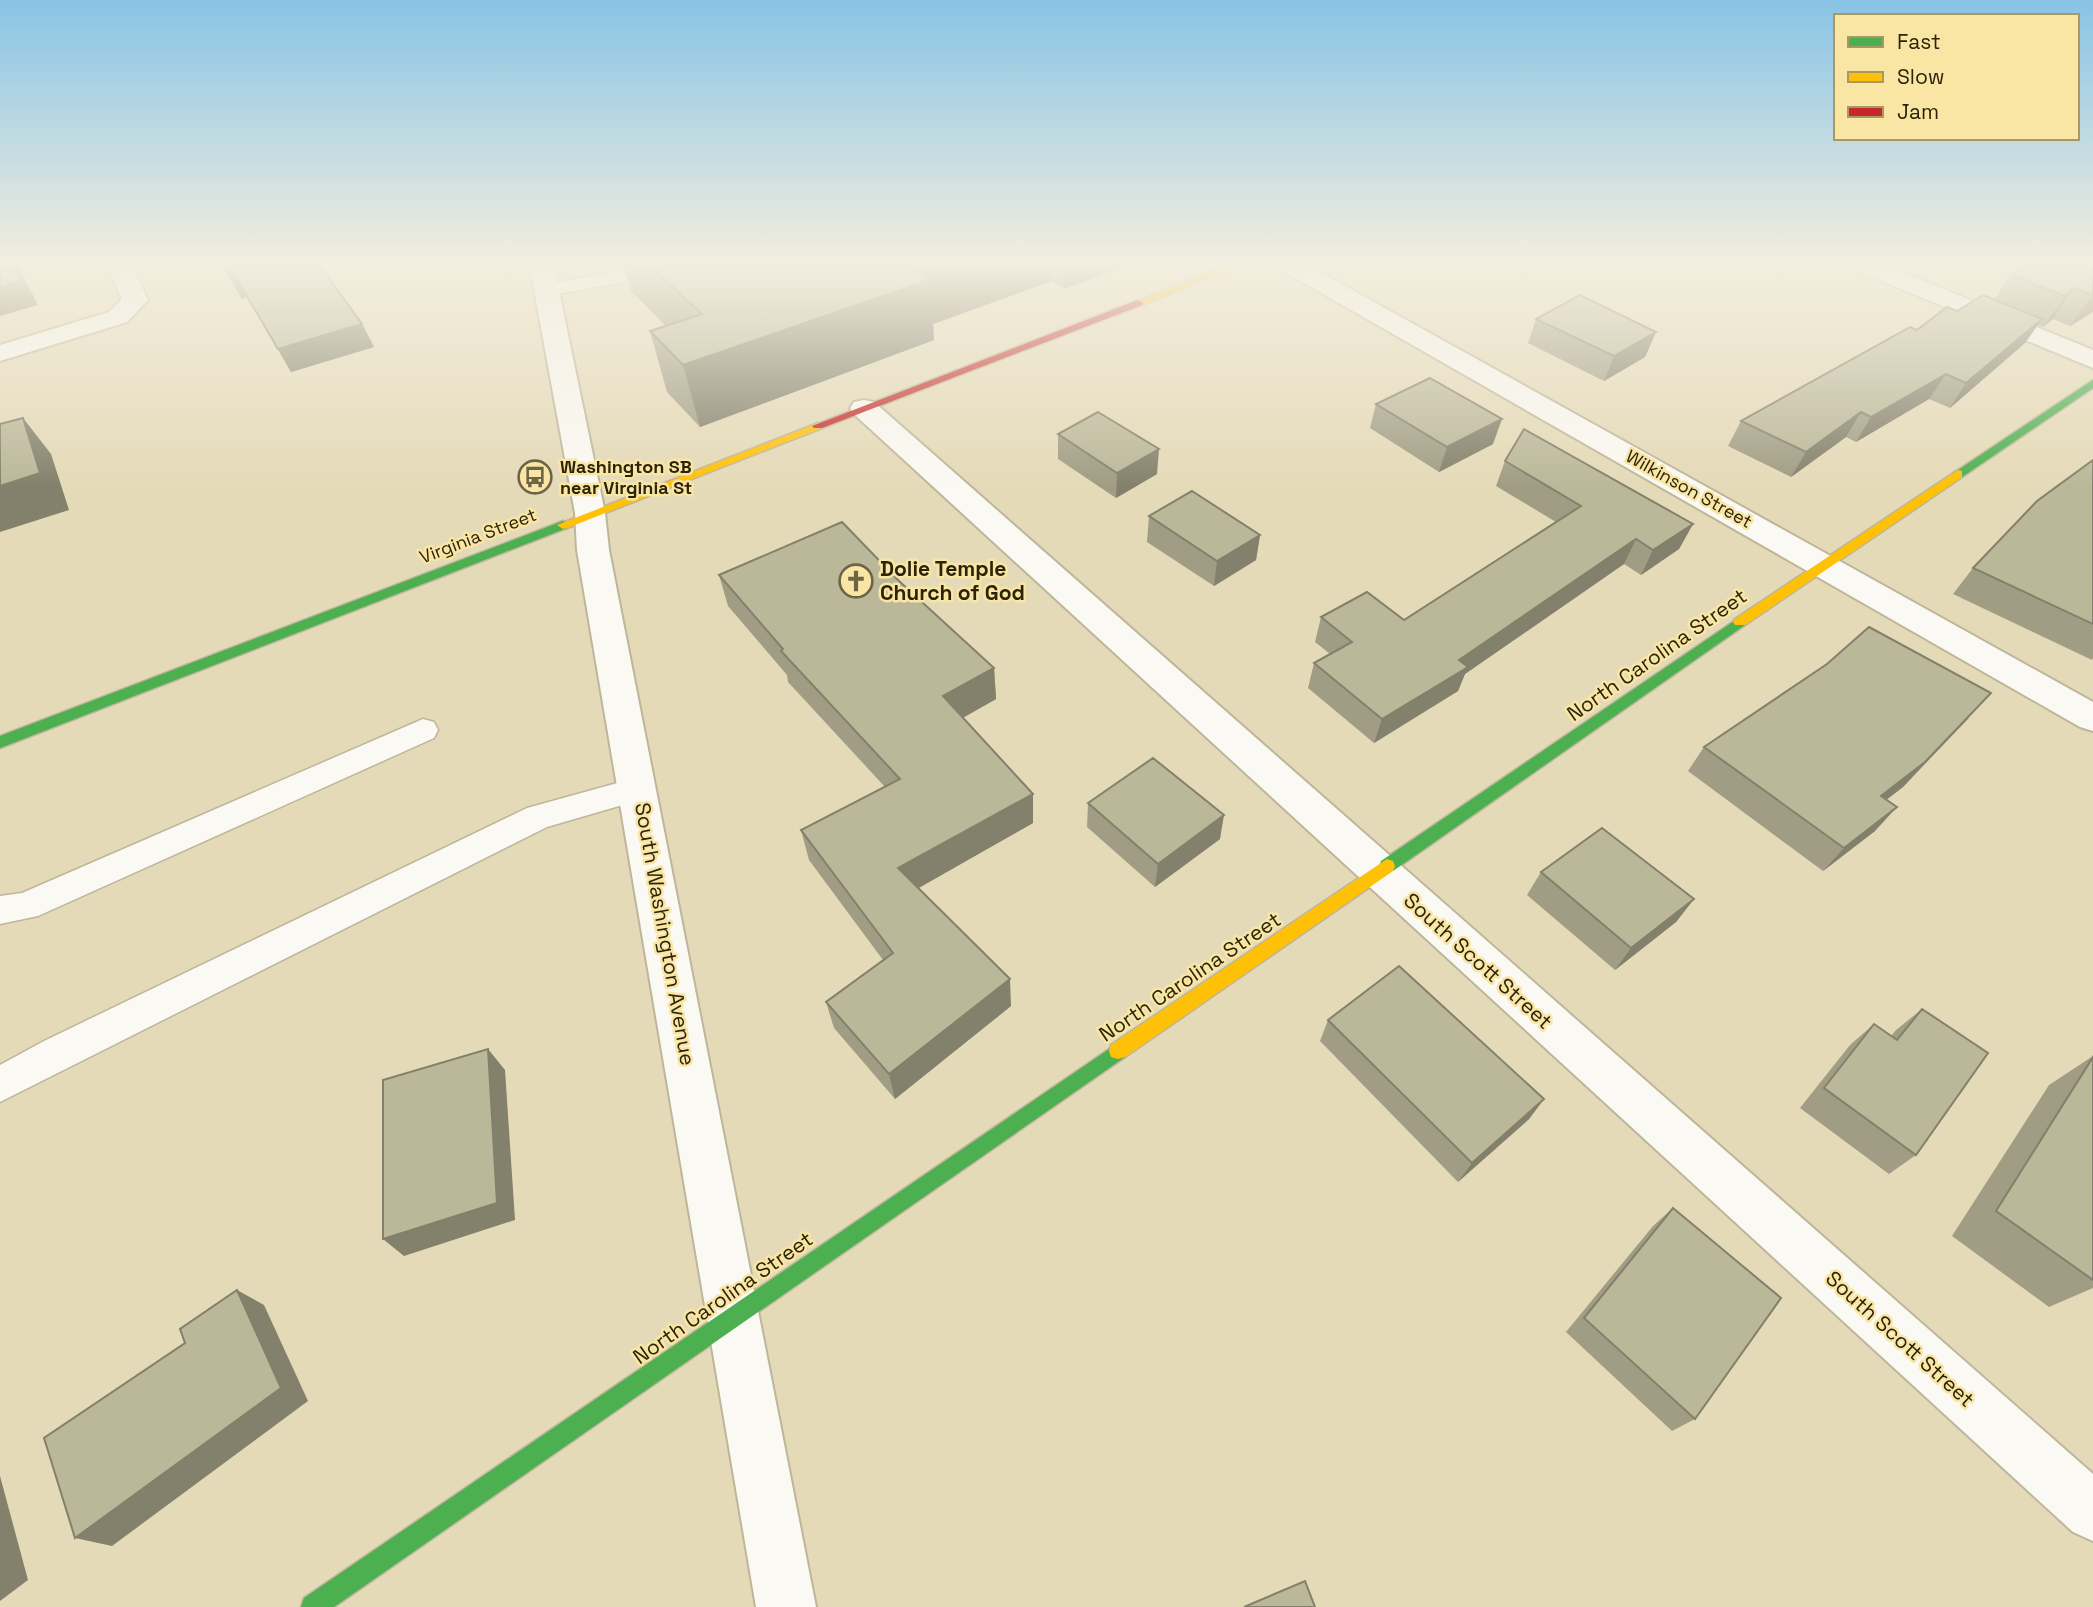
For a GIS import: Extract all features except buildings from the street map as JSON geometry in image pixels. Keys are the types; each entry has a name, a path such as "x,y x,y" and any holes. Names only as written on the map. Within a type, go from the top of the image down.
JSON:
{"street":[{"path":"0,353 56,337"},
{"name":"South Washington Avenue","path":"556,337 786,1607"},
{"name":"Virginia Street","path":"0,742 1049,337"},
{"name":"Wilkinson Street","path":"1418,337 2093,718"},
{"path":"2037,337 2093,360"},
{"name":"North Carolina Street","path":"313,1607 733,1315 2093,383"},
{"name":"South Scott Street","path":"864,408 2093,1512"}],"lane":[{"path":"0,910 26,906 423,730"},
{"path":"0,1085 57,1053 538,817 639,789"}],"traffic: fast":[{"path":"1958,474 2093,383"},
{"path":"0,742 563,525"},
{"path":"1387,866 1740,622"},
{"path":"313,1607 1118,1051"}],"traffic: slow":[{"path":"563,525 818,426"},
{"path":"1740,622 1958,474"},
{"path":"1118,1051 1387,866"}],"traffic: jam":[{"path":"818,426 1050,337"}],"place":[{"name":"Washington SB near Virginia St","path":"535,477"},
{"name":"Dolie Temple Church of God","path":"856,581"}]}
